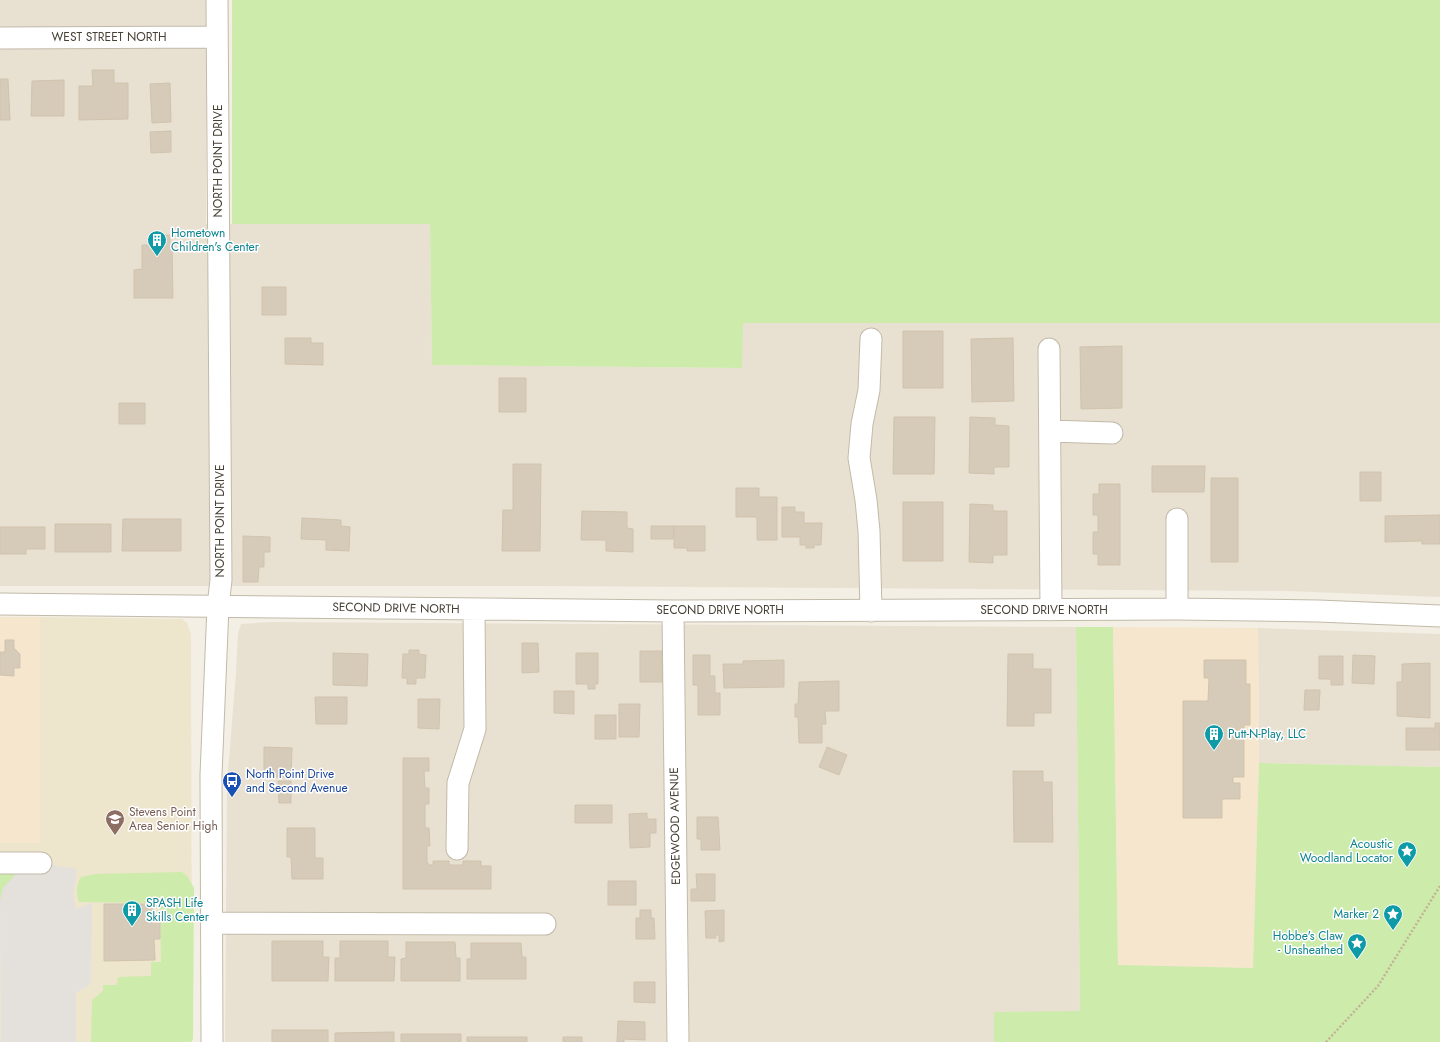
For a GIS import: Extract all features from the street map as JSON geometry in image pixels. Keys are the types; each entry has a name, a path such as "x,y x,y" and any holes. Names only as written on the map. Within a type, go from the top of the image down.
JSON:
{"street":[{"name":"NORTH POINT DRIVE","path":"212,1042 211,775 218,606 221,580 217,0"},
{"name":"WEST STREET NORTH","path":"0,38 217,36"},
{"path":"871,339 869,390 862,424 859,458 866,500 869,531 871,610"},
{"path":"1049,349 1051,610"},
{"path":"1050,431 1112,433"},
{"path":"1177,519 1177,609"},
{"name":"SECOND DRIVE NORTH","path":"0,604 673,610 1177,609 1318,611 1440,616"},
{"path":"457,849 458,783 475,729 474,609"},
{"name":"EDGEWOOD AVENUE","path":"673,610 678,1042"},
{"path":"0,863 41,863"},
{"path":"212,923 545,924"}],"path":[{"path":"1326,1042 1378,986 1440,886"}],"shaded area":[{"path":"0,0 206,0 206,224 430,224 432,365 742,368 742,323 1440,323 1440,597 1287,591 545,586 0,586"},
{"path":"0,617 40,617 40,843 0,843"},
{"name":"Stevens Point Area Senior High","path":"40,617 182,619 187,623 191,634 192,1042 0,1042 0,843 40,843"},
{"path":"270,622 1076,627 1080,1012 994,1012 994,1042 225,1042 227,783 238,633 241,624"},
{"path":"1113,627 1258,628 1259,763 1253,968 1118,966"},
{"path":"1258,628 1440,634 1440,767 1259,763"},
{"path":"26,863 41,863 77,869 73,895 76,909 92,903 91,984 76,993 76,1042 1,1042 0,900 3,888"}],"green space":[{"path":"232,0 1440,0 1440,323 743,323 742,368 432,365 430,224 232,224"},
{"path":"1076,627 1113,627 1118,965 1253,968 1259,763 1440,767 1440,1042 994,1042 994,1012 1080,1011"},
{"path":"182,872 187,876 194,888 193,1039 191,1042 91,1042 92,1000 103,991 103,985 117,985 118,977 151,976 151,962 161,962 160,903 79,902 77,889 81,877 95,874"},
{"path":"0,873 17,873 0,908"}],"building":[{"path":"92,70 114,70 114,83 128,83 128,119 79,120 79,86 93,86"},
{"path":"0,79 8,79 10,120 0,120"},
{"path":"64,80 64,116 31,116 32,81"},
{"path":"170,83 171,122 152,123 150,84"},
{"path":"171,131 171,152 151,153 150,132"},
{"name":"Hometown Children's Center","path":"150,235 170,235 170,245 172,245 173,298 134,298 134,270 142,269 142,245 150,245"},
{"path":"262,287 286,287 286,315 262,315"},
{"path":"903,331 943,331 943,388 903,388"},
{"path":"285,338 311,338 311,343 323,343 323,365 285,364"},
{"path":"1013,338 1014,401 972,402 971,339"},
{"path":"1122,346 1122,408 1081,409 1080,347"},
{"path":"499,378 526,378 526,412 499,412"},
{"path":"119,403 145,403 145,424 119,424"},
{"path":"894,417 935,417 934,474 893,474"},
{"path":"970,417 995,418 995,425 1009,426 1009,467 994,467 994,474 969,473"},
{"path":"513,464 541,464 540,551 502,551 503,510 513,510"},
{"path":"1152,466 1205,466 1204,492 1152,492"},
{"path":"1360,472 1381,472 1381,501 1360,501"},
{"path":"1211,478 1238,478 1238,562 1211,562"},
{"path":"1099,484 1120,484 1120,565 1098,565 1098,554 1093,554 1093,532 1098,532 1098,515 1093,515 1093,494 1099,494"},
{"path":"736,488 759,488 759,497 777,497 777,540 757,540 757,517 736,517"},
{"path":"903,502 943,502 943,561 903,561"},
{"path":"970,504 993,505 993,511 1007,511 1007,555 993,555 993,563 969,562"},
{"path":"782,507 795,507 795,512 804,512 804,523 822,523 821,545 814,545 814,548 806,548 806,545 800,545 800,537 782,537"},
{"path":"582,511 627,512 627,528 633,529 633,552 606,551 606,540 581,540"},
{"path":"1440,515 1440,544 1422,544 1422,541 1385,542 1385,516"},
{"path":"302,518 341,520 341,526 350,527 349,551 326,550 326,540 301,539"},
{"path":"123,519 181,519 181,551 122,551"},
{"path":"55,524 111,524 111,552 55,552"},
{"path":"651,526 674,526 673,539 651,539"},
{"path":"674,526 705,526 705,551 687,551 687,548 674,548"},
{"path":"0,527 45,527 45,549 26,549 26,554 0,554"},
{"path":"243,536 270,537 270,552 264,552 264,567 259,567 258,582 243,582"},
{"path":"5,640 14,640 14,648 20,654 20,668 14,668 14,676 0,675 0,652 5,652"},
{"path":"522,643 538,643 539,672 522,673"},
{"path":"409,650 419,650 419,654 426,655 425,678 416,678 416,684 407,684 407,678 402,678 403,654 409,654"},
{"path":"640,651 662,651 662,682 640,682"},
{"path":"333,653 368,654 367,686 333,685"},
{"path":"576,653 598,653 598,684 595,684 595,689 588,689 588,684 576,684"},
{"path":"1008,654 1033,654 1033,669 1051,669 1051,713 1034,713 1034,726 1007,726"},
{"path":"693,655 710,655 710,676 715,676 715,693 720,693 720,715 698,715 698,685 693,685"},
{"path":"1353,655 1375,656 1374,684 1352,683"},
{"path":"1319,656 1343,656 1343,685 1331,685 1331,679 1319,679"},
{"path":"784,660 784,687 724,688 723,664 743,664 743,661"},
{"name":"Putt-N-Play, LLC","path":"1204,660 1246,660 1246,684 1250,684 1250,725 1244,725 1244,777 1233,777 1233,783 1240,783 1240,799 1222,799 1222,818 1183,818 1183,701 1208,701 1209,678 1204,678"},
{"path":"1430,663 1430,718 1397,716 1397,682 1402,682 1402,664"},
{"path":"839,681 839,711 825,711 826,724 822,724 822,743 799,743 798,717 795,717 795,704 798,704 799,682"},
{"path":"1305,690 1320,690 1319,710 1304,710"},
{"path":"554,691 574,691 574,714 554,713"},
{"path":"315,697 347,697 347,724 316,724"},
{"path":"418,699 440,699 439,729 418,728"},
{"path":"619,704 640,704 639,737 619,737"},
{"path":"595,715 616,715 616,739 595,739"},
{"path":"1435,723 1440,723 1440,750 1406,750 1406,728 1435,728"},
{"path":"264,747 292,748 291,777 264,777"},
{"path":"827,747 847,755 839,775 819,767"},
{"path":"403,758 429,758 429,771 424,771 425,788 429,788 429,804 425,804 425,828 429,828 430,846 427,846 427,862 429,865 433,865 433,861 449,861 449,865 463,865 463,861 481,861 481,866 491,866 491,889 403,889"},
{"path":"1013,771 1043,771 1043,782 1052,782 1053,842 1014,842"},
{"path":"278,781 291,781 291,803 279,803"},
{"path":"575,805 612,805 612,823 575,823"},
{"path":"647,813 647,819 656,819 656,833 650,833 650,847 630,848 629,814"},
{"path":"697,817 718,817 720,850 701,850 701,839 697,839"},
{"path":"287,828 315,828 315,858 323,858 323,879 292,879 291,857 287,857"},
{"path":"696,874 715,874 715,901 691,901 691,889 697,889"},
{"path":"608,881 636,881 636,905 608,905"},
{"name":"SPASH Life Skills Center","path":"104,904 154,904 154,915 160,915 160,939 154,939 155,960 104,961"},
{"path":"640,910 651,910 651,918 654,918 655,939 636,939 636,918 640,918"},
{"path":"724,910 724,941 719,942 719,935 715,935 716,938 706,938 705,911"},
{"path":"272,941 323,941 323,957 329,957 328,981 272,981"},
{"path":"340,941 388,941 388,957 395,957 394,981 335,981 335,958 340,958"},
{"path":"406,942 455,942 456,958 460,958 460,981 401,981 401,959 406,958"},
{"path":"471,943 521,943 522,957 526,957 526,979 467,979 467,959 471,959"},
{"path":"634,982 655,982 655,1003 634,1002"},
{"path":"618,1021 645,1022 645,1040 624,1039 624,1042 617,1042"},
{"path":"272,1030 328,1030 328,1042 272,1042"},
{"path":"394,1032 394,1042 335,1042 335,1033"},
{"path":"401,1034 461,1034 461,1042 401,1042"},
{"path":"467,1037 527,1037 527,1042 467,1042"},
{"path":"563,1037 582,1037 582,1042 563,1042"}],"place":[{"name":"Hometown Children's Center","path":"157,257"},
{"name":"Putt-N-Play, LLC","path":"1214,751"},
{"name":"North Point Drive and Second Avenue","path":"232,798"},
{"name":"Stevens Point Area Senior High","path":"115,836"},
{"name":"Acoustic Woodland Locator","path":"1407,868"},
{"name":"SPASH Life Skills Center","path":"132,927"},
{"name":"Marker 2","path":"1393,931"},
{"name":"Hobbe's Claw - Unsheathed","path":"1357,960"}]}
